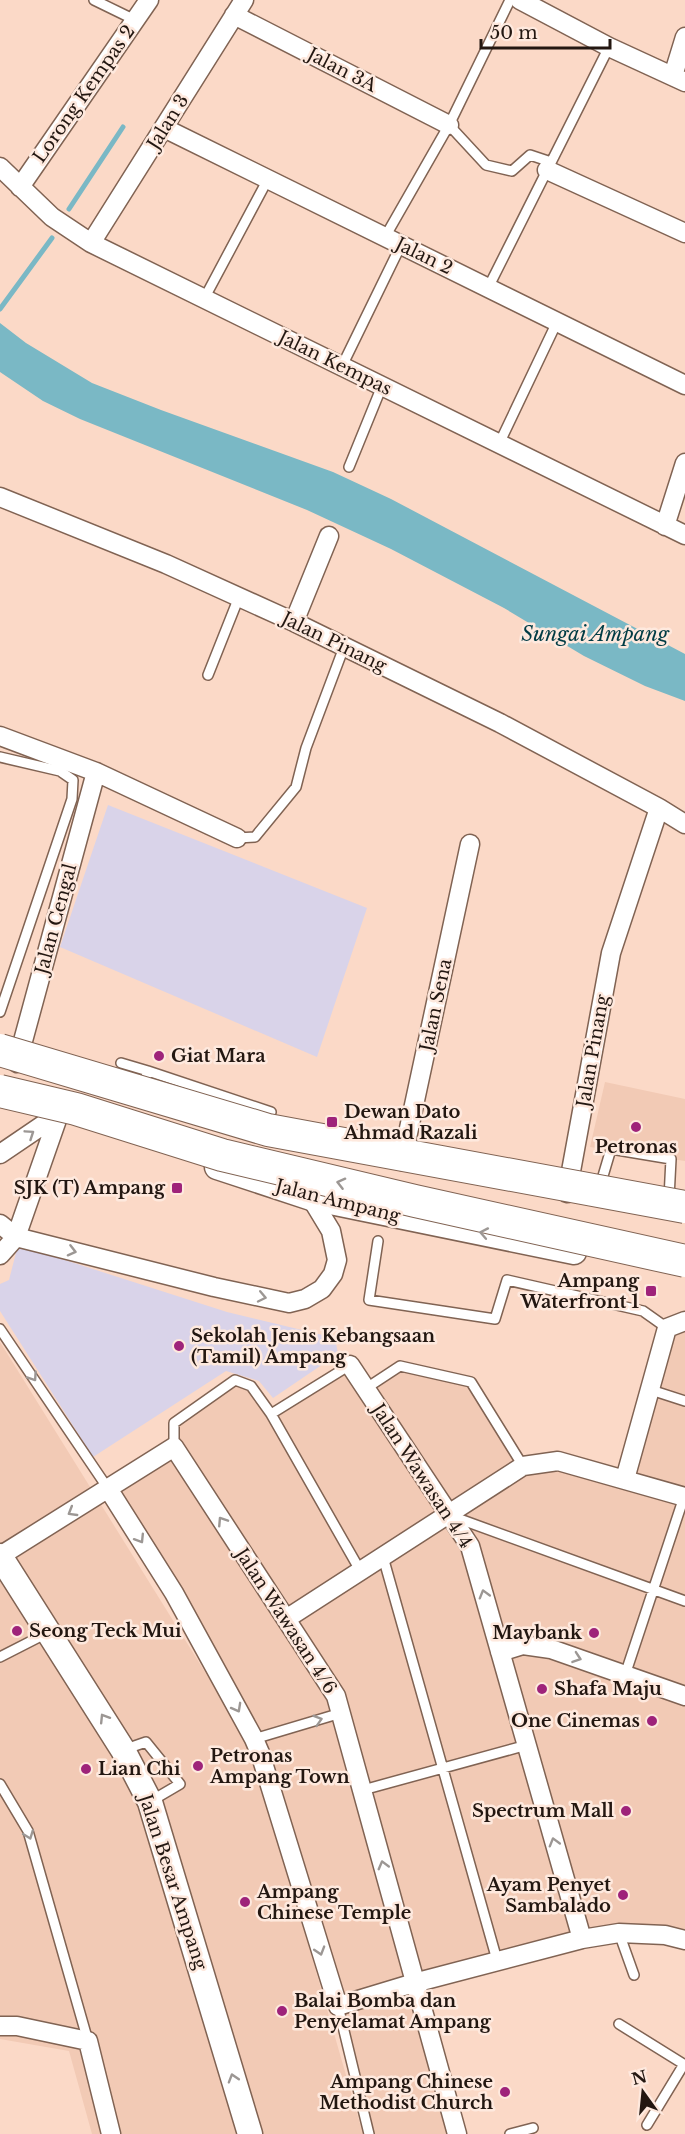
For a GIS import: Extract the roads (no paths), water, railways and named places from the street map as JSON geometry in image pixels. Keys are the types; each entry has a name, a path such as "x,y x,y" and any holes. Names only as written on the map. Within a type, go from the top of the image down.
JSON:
{"highway":[{"path":"4,1067 268,1130 679,1209"},
{"path":"4,1067 76,1109 222,1155 685,1261"}],"main road":[{"path":"4,1067 70,1082 257,1136 401,1166 596,1198 679,1209"},
{"path":"59,1114 70,1082"},
{"name":"Jalan Ampang","path":"0,1096 311,1198 685,1274"},
{"name":"Jalan Besar Ampang","path":"0,1556 123,1750 150,1802 250,2134"}],"street":[{"name":"Lorong Kempas 2","path":"20,187 149,0"},
{"path":"520,0 547,7 609,47 679,79 685,37"},
{"name":"Jalan 3A","path":"239,8 449,125"},
{"name":"Jalan 3","path":"91,243 239,8"},
{"name":"Jalan 2","path":"164,128 685,385"},
{"path":"549,166 685,233"},
{"name":"Jalan Kempas","path":"0,167 52,217 91,243 685,535"},
{"path":"665,526 685,463"},
{"name":"Jalan Pinang","path":"0,497 166,564 294,622 500,723 685,824"},
{"path":"294,622 329,536"},
{"path":"0,736 96,772 237,838"},
{"name":"Jalan Cengal","path":"4,1067 96,772"},
{"name":"Jalan Pinang","path":"567,1193 611,952 659,808"},
{"name":"Jalan Sena","path":"401,1166 470,844"},
{"path":"0,1154 59,1114"},
{"path":"0,1255 16,1237 59,1114"},
{"path":"0,1224 16,1237 214,1287 289,1303 305,1299 322,1289 333,1274 337,1260 331,1231 311,1198"},
{"path":"625,1479 667,1328 685,1321"},
{"name":"Jalan Wawasan 4/4","path":"350,1365 470,1546 582,1939"},
{"path":"0,1556 109,1490 174,1447"},
{"name":"Jalan Wawasan 4/6","path":"174,1447 336,1696 457,2134"},
{"path":"286,1619 523,1466 558,1461 685,1497"},
{"path":"109,1490 174,1593 254,1739 264,1764 338,2006 497,1960 582,1939 619,1933 665,1935 685,1940"},
{"path":"500,1652 523,1645 537,1645 685,1696"},
{"path":"0,2026 17,2026 88,2041 111,2134"}],"lane":[{"path":"94,0 135,20"},
{"path":"342,366 393,241 510,0"},
{"path":"488,288 609,47"},
{"path":"449,125 486,165 512,171 530,155 549,166"},
{"path":"204,299 268,179"},
{"path":"499,444 557,322"},
{"path":"349,467 382,386"},
{"path":"208,675 239,597"},
{"path":"237,838 255,837 296,787 306,748 344,647"},
{"path":"0,757 60,771 74,780 72,799 2,999 0,1012"},
{"path":"121,1063 271,1112"},
{"path":"136,1101 148,1071"},
{"path":"596,1198 611,1149 671,1159 679,1209"},
{"path":"378,1241 369,1300 495,1319 507,1280 643,1311 667,1328"},
{"path":"0,1329 109,1490"},
{"path":"271,1414 350,1365"},
{"path":"365,1389 400,1366 471,1382 523,1466"},
{"path":"174,1447 174,1423 235,1380 251,1386 271,1414 361,1572"},
{"path":"651,1390 685,1401"},
{"path":"626,1675 685,1497"},
{"path":"449,1515 685,1601"},
{"path":"383,1557 497,1960"},
{"path":"0,1658 49,1632"},
{"path":"254,1739 341,1713"},
{"path":"123,1750 146,1742 180,1784 150,1802"},
{"path":"363,1790 527,1745"},
{"path":"0,1784 28,1831 88,2041"},
{"path":"619,1933 634,1975"},
{"path":"338,2006 369,2134"},
{"path":"620,2024 684,2064 647,2125"},
{"path":"510,2134 533,2128"}],"water":[{"name":"Sungai Ampang","path":"0,323 26,343 92,383 333,472 391,499 685,654 685,701 645,686 584,656 504,608 391,549 307,510 80,419 43,401 0,372"}],"waterway":[{"path":"69,209 123,127"},
{"path":"0,309 52,238"}],"place":[{"name":"Giat Mara","path":"159,1056"},
{"name":"Dewan Dato Ahmad Razali","path":"332,1122"},
{"name":"Petronas","path":"636,1127"},
{"name":"SJK (T) Ampang","path":"177,1188"},
{"name":"Ampang Waterfront 1","path":"651,1291"},
{"name":"Sekolah Jenis Kebangsaan (Tamil) Ampang","path":"179,1346"},
{"name":"Seong Teck Mui","path":"17,1631"},
{"name":"Maybank","path":"594,1633"},
{"name":"Shafa Maju","path":"542,1689"},
{"name":"One Cinemas","path":"652,1721"},
{"name":"Petronas Ampang Town","path":"198,1766"},
{"name":"Lian Chi","path":"86,1769"},
{"name":"Spectrum Mall","path":"626,1811"},
{"name":"Ayam Penyet Sambalado","path":"623,1895"},
{"name":"Ampang Chinese Temple","path":"245,1902"},
{"name":"Balai Bomba dan Penyelamat Ampang","path":"282,2011"},
{"name":"Ampang Chinese Methodist Church","path":"505,2092"}]}
